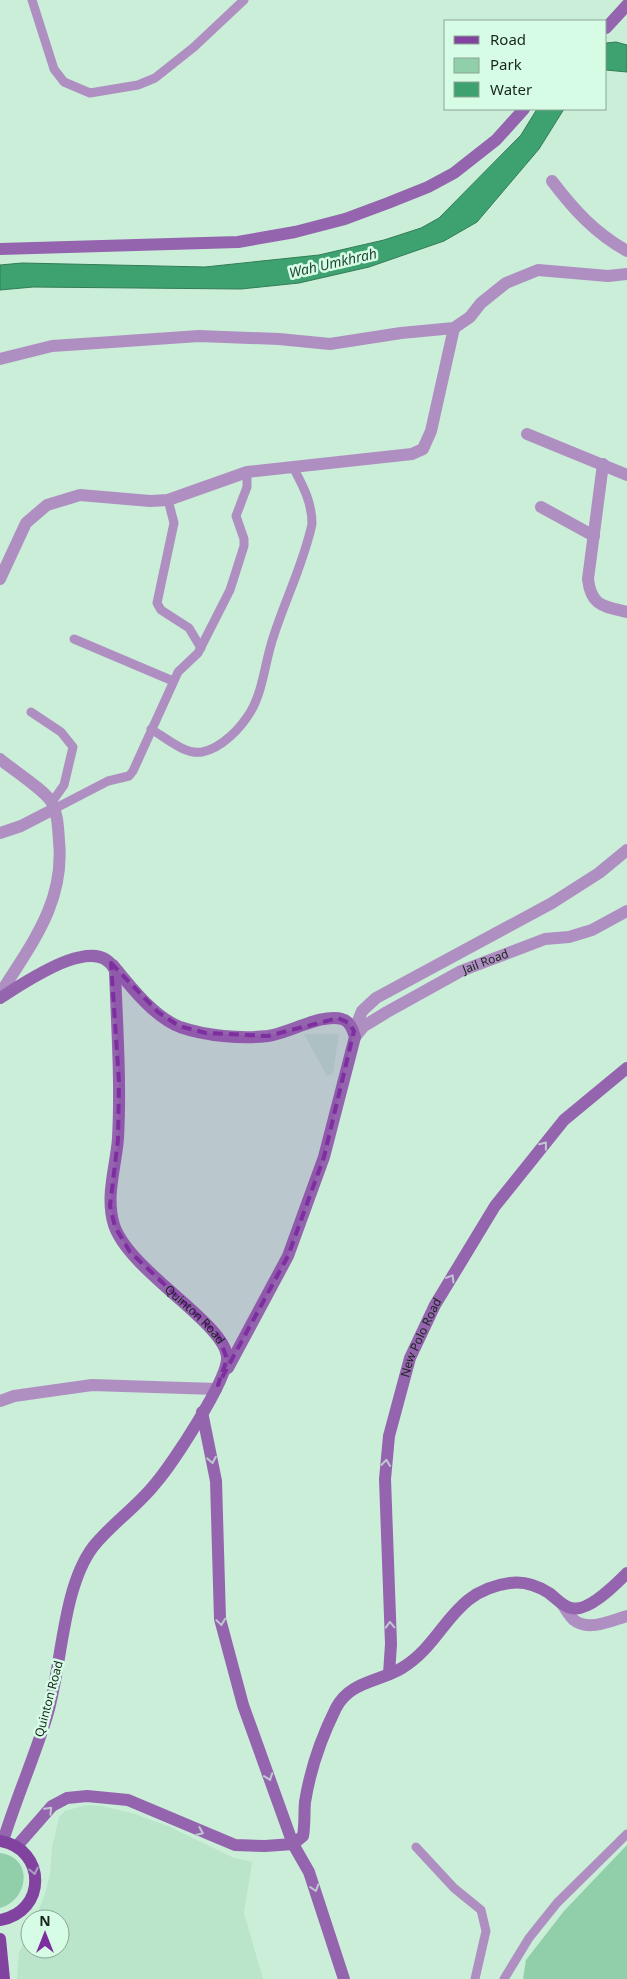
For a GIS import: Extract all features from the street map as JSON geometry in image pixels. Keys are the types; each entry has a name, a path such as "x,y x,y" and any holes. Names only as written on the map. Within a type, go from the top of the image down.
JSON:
{"main road":[{"path":"0,1920 19,1913 27,1906 36,1885 32,1863 17,1846 1,1841"},
{"path":"0,1939 4,1979"}],"street":[{"path":"607,27 627,5"},
{"path":"0,249 238,242 295,232 345,219 428,187 454,173 496,140 523,110"},
{"path":"552,181 577,214 590,227 627,251"},
{"path":"0,359 52,346 199,336 279,339 330,344 363,340 401,332 454,328 470,317 481,302 506,283 538,270 608,276 627,274"},
{"path":"0,579 26,523 47,505 80,495 150,501 168,500 247,472 412,454 423,449 431,431 454,328"},
{"path":"527,434 627,475"},
{"path":"604,464 588,579 590,594 596,602 627,612"},
{"path":"541,506 594,536"},
{"path":"0,759 43,792 53,806 58,819 60,851 58,883 46,919 0,994"},
{"path":"0,833 21,826 53,806"},
{"path":"0,1402 14,1396 92,1385 217,1387 288,1256 324,1157 354,1034 362,1011 376,998 552,903 599,873 627,850"},
{"name":"Jail Road","path":"354,1034 387,1012 461,971 545,939 569,936 592,930 627,911"},
{"path":"0,998 33,977 74,958 90,955 104,958 111,963 158,1012 179,1026 206,1033 261,1036 293,1030 316,1021 338,1018 345,1020 354,1034"},
{"name":"Quinton Road","path":"1,1841 47,1717 78,1578 93,1548 156,1484 217,1387 227,1359 221,1340 130,1252 115,1227 110,1206 118,1139 118,1082 115,971 111,963"},
{"name":"New Polo Road","path":"389,1674 391,1644 384,1479 389,1436 410,1358 435,1305 495,1206 564,1120 627,1068"},
{"path":"202,1412 216,1481 220,1619 224,1637 243,1705 294,1844 309,1872 344,1979"},
{"path":"562,1604 571,1608 580,1608 603,1595 627,1573"},
{"path":"17,1846 52,1806 67,1798 88,1796 128,1800 235,1845 265,1846 294,1844 303,1836 306,1802 318,1753 336,1708 348,1692 361,1684 403,1667 420,1652 466,1600 476,1593 491,1586 512,1582 528,1583 549,1593 562,1604 574,1620 582,1624 606,1622 627,1616"}],"lane":[{"path":"32,0 54,69 64,82 90,93 138,85 154,78 175,64 244,0"},
{"path":"151,729 186,750 200,752 211,750 225,740 251,712 260,692 273,637 312,524 312,510 304,488 293,467"},
{"path":"53,806 108,781 129,776 173,681 184,664 198,653 230,590 244,546 243,532 238,525 236,516 247,487 247,472"},
{"path":"168,500 174,523 157,603 161,610 189,628 201,648"},
{"path":"74,639 173,681"},
{"path":"31,712 61,732 68,738 72,747 64,785 53,806"},
{"path":"504,1979 529,1938 557,1903 627,1834"},
{"path":"416,1847 454,1888 481,1910 486,1932 476,1979"}],"highlighted area":[{"path":"111,963 158,1012 179,1026 206,1033 268,1036 338,1018 349,1023 354,1031 324,1157 288,1256 218,1385 227,1359 218,1335 130,1252 115,1227 110,1206 118,1139 119,1082"}],"shaded area":[{"path":"304,1034 339,1034 333,1073 327,1076"},
{"path":"86,1805 102,1806 135,1814 170,1827 234,1858 252,1862 244,1913 263,1979 17,1979 20,1951 20,1959 70,1959 70,1909 39,1909 50,1874 52,1848 59,1817 65,1811"}],"green space":[{"path":"627,1845 627,1979 523,1979 526,1960 564,1911"},
{"path":"0,1853 11,1856 18,1862 24,1879 22,1888 17,1896 10,1903 0,1908"}],"water":[{"path":"616,42 627,45 627,72 607,70 607,43"},
{"name":"Wah Umkhrah","path":"536,110 563,110 539,149 477,222 444,241 369,267 299,283 241,289 33,287 0,290 0,265 22,263 205,267 319,255 384,240 421,228 439,218 521,135"}]}
